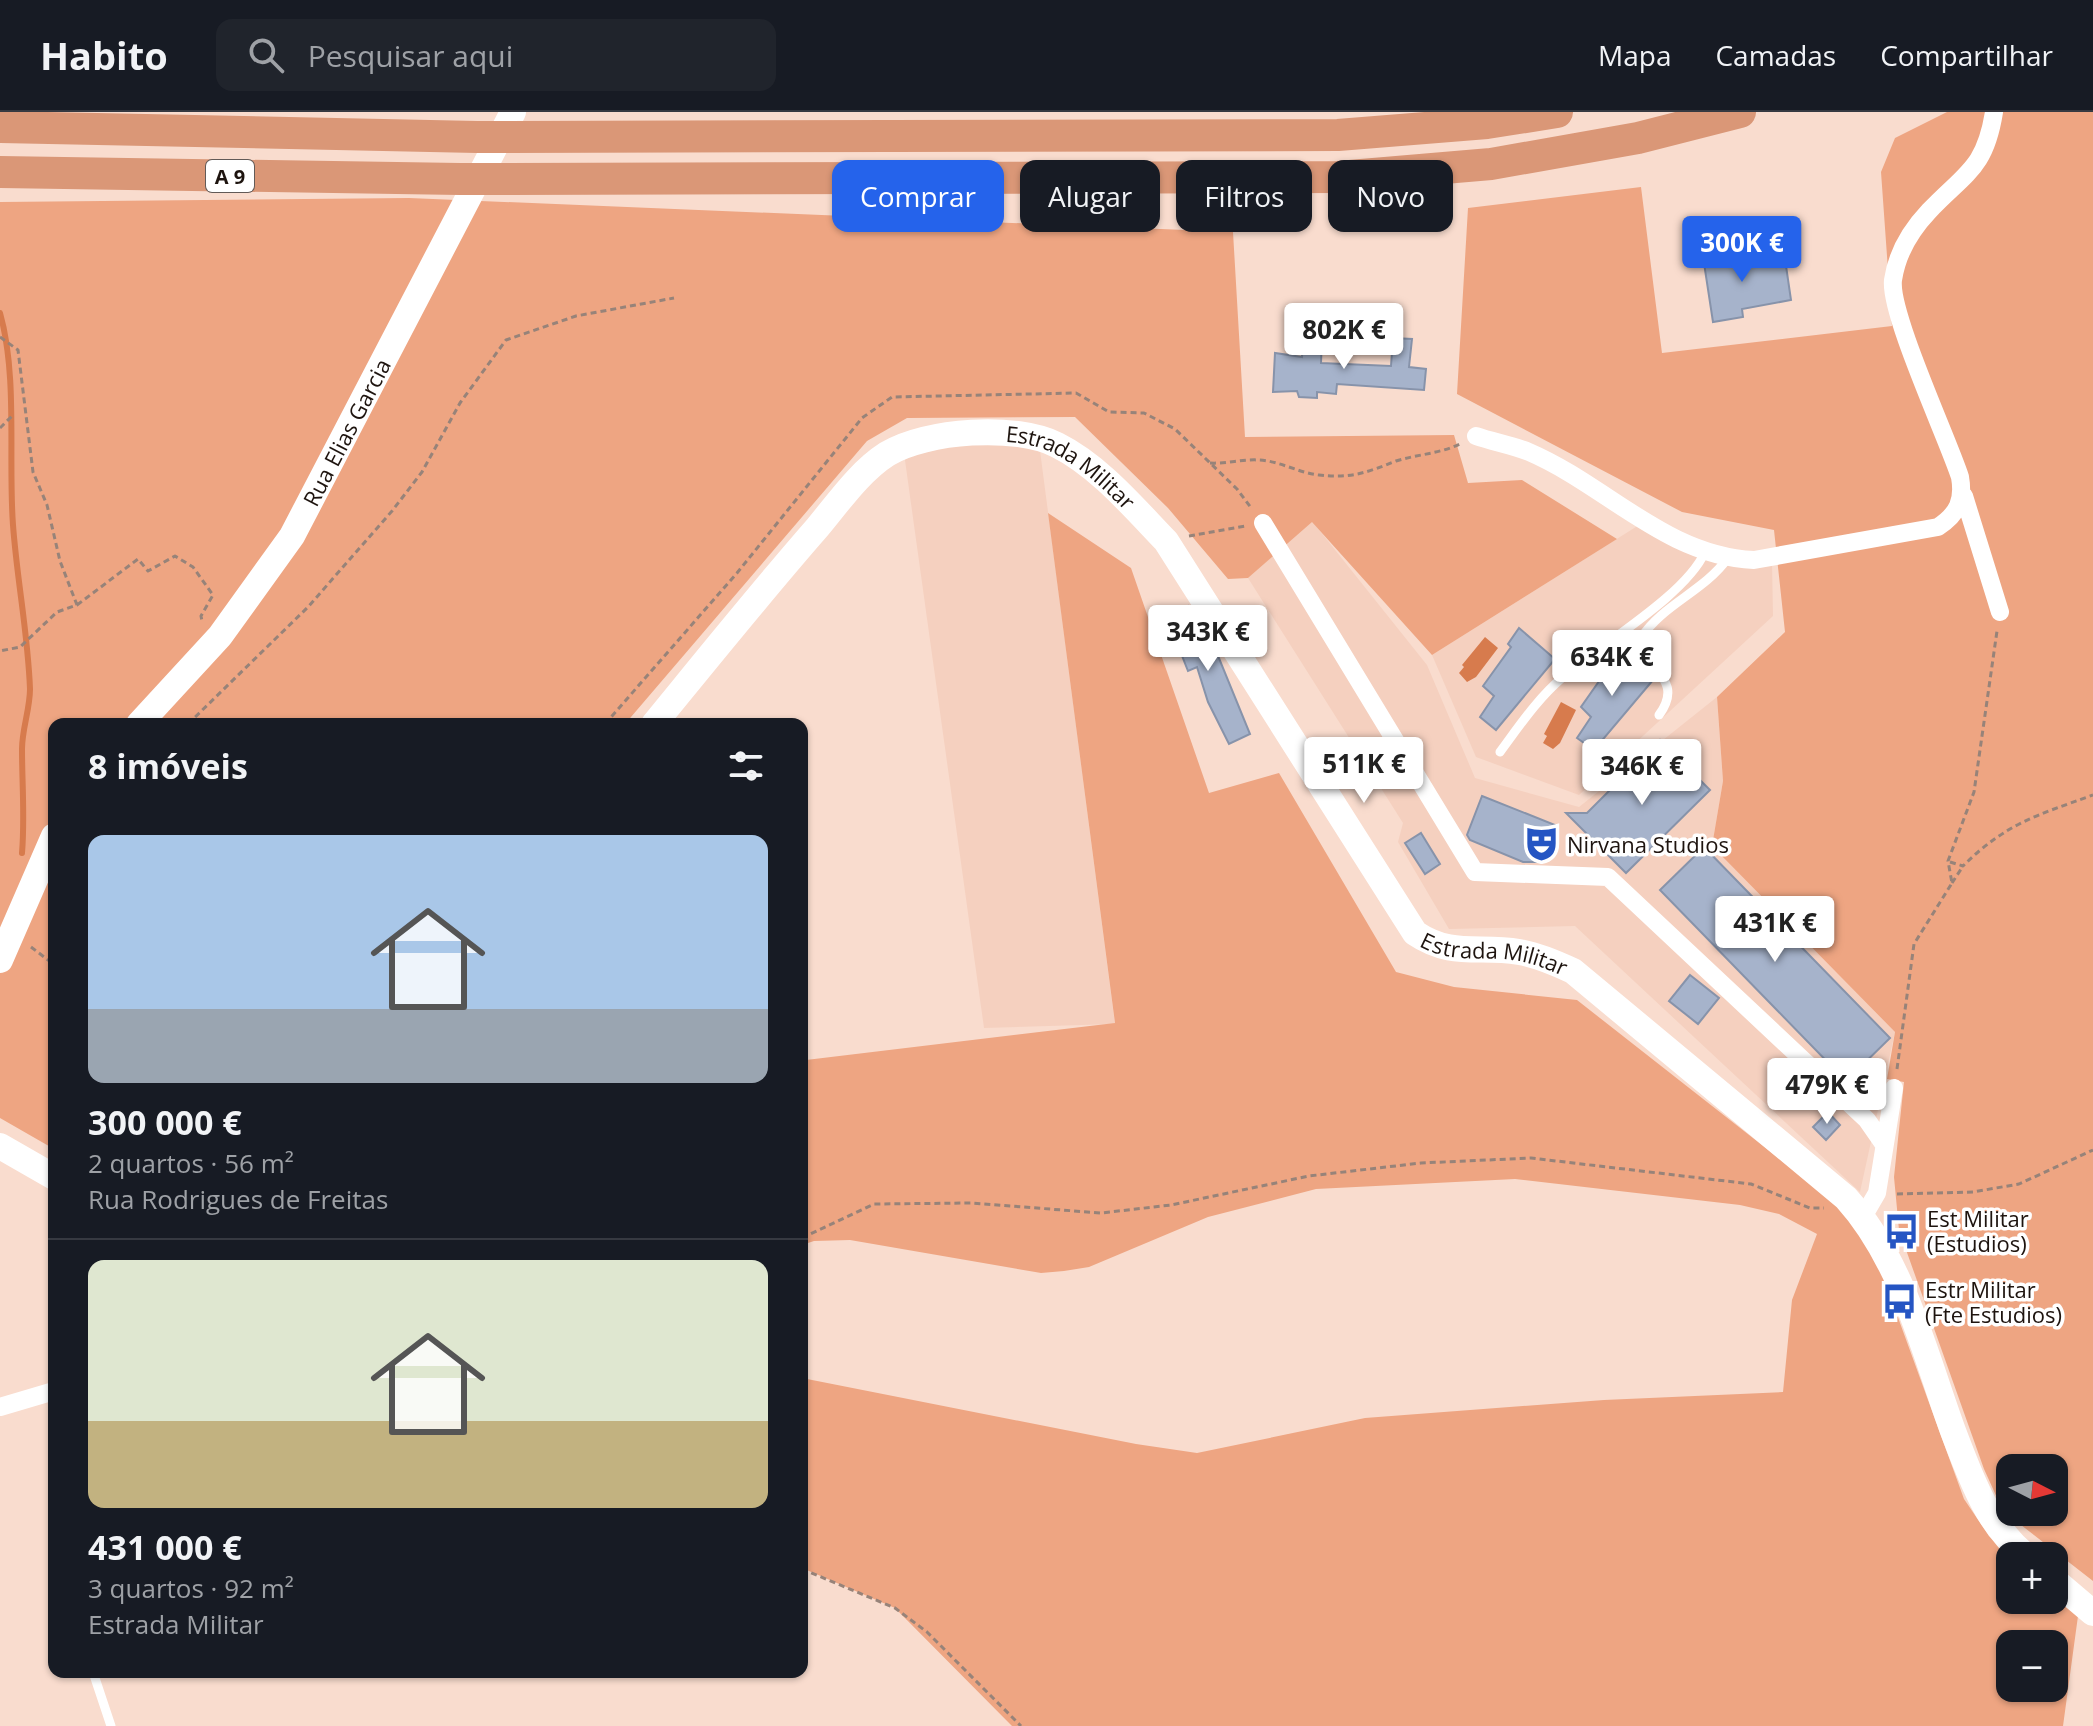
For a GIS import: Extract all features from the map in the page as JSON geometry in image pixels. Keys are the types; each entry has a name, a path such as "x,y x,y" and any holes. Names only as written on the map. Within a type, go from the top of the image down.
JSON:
{"highway":[{"name":"A 9","path":"0,127 477,137 518,124 1338,135 1487,123 1557,112"},
{"name":"A 9","path":"0,172 460,179 1338,177 1491,164 1638,138 1740,112"}],"street":[{"path":"1994,112 1989,140 1970,176 1909,232 1893,282 1906,337 1953,454 2000,612"},
{"name":"Rua Elias Garcia","path":"144,718 208,648 292,536 518,124"},
{"name":"Estrada Militar","path":"659,718 865,472 886,455 911,442 941,435 1034,436 1058,445 1123,496 1166,541 1415,933 1433,945 1454,950 1518,951 1573,971 1854,1207 1892,1267 1976,1493 2010,1542"},
{"path":"1476,436 1530,452 1677,541 1727,559 1754,560 1938,527 1952,518 1964,496"},
{"path":"1263,523 1475,872 1608,877 1867,1120 1883,1143"},
{"path":"0,960 48,850"},
{"path":"1854,1207 1877,1193 1894,1088"},
{"path":"0,1146 48,1174"},
{"path":"0,1407 48,1393"},
{"path":"2068,1592 2093,1613"}],"lane":[{"path":"1500,752 1551,687 1658,603 1694,569 1705,552"},
{"path":"1659,715 1669,688 1643,648 1641,638 1663,616 1709,582 1727,559"},
{"path":"95,1678 111,1726"}],"path":[{"path":"194,718 289,627 383,521 422,472 460,403 506,340 576,316 674,298"},
{"path":"0,337 18,350 33,472 47,505 60,561 77,605"},
{"path":"610,718 737,573 862,418 892,397 1076,393 1109,412 1144,413 1165,424 1237,489 1263,523 1166,541"},
{"path":"0,428 14,414"},
{"path":"1210,463 1258,460 1291,466 1316,475 1370,474 1398,461 1442,453 1476,436"},
{"path":"0,651 20,647 57,612 77,605 138,559 148,571 175,556 193,567 213,595 201,616 208,648"},
{"path":"1952,883 1948,861 1974,792 2000,612"},
{"path":"1894,1088 1914,944 1963,866 1988,842 2017,822 2093,795"},
{"path":"1948,861 1963,866"},
{"path":"12,932 48,960"},
{"path":"1877,1193 1973,1192 2019,1184 2093,1150"},
{"path":"808,1235 874,1204 971,1203 1101,1213 1171,1205 1309,1176 1421,1163 1531,1158 1751,1184 1819,1210 1854,1207"},
{"path":"808,1572 895,1608 927,1632 1021,1726"}],"shaded area":[{"path":"1947,112 2093,112 2093,1581 2068,1562 2068,1542 2043,1542 2022,1526 2068,1526 2068,1454 1996,1454 1996,1496 1984,1469 1899,1230 1894,1177 1904,1082 1887,1079 1895,1032 1712,846 1723,781 1717,697 1785,632 1774,530 1682,512 1457,394 1468,208 1641,187 1662,353 1892,326 1881,172 1895,138"},
{"path":"409,198 832,215 832,232 1004,232 1004,223 1020,223 1020,232 1160,232 1160,229 1233,232 1245,437 1454,435 1468,483 1522,480 1617,539 1432,655 1312,522 1248,578 1228,579 1168,508 1075,417 907,418 867,441 630,718 48,718 48,1146 0,1118 0,202"},
{"path":"1039,443 1115,1024 984,1028 903,446"},
{"path":"1048,513 1131,568 1209,793 1279,773 1396,972 1454,987 1577,1000 1842,1208 1880,1268 1964,1499 1996,1542 1996,1614 2068,1614 2068,1607 2078,1616 2068,1689 2068,1630 1996,1630 1996,1702 2066,1702 2063,1726 1012,1726 895,1608 808,1571 808,1379 1136,1444 1197,1453 1365,1418 1604,1400 1783,1392 1792,1300 1817,1234 1779,1214 1740,1205 1515,1179 1316,1189 1208,1217 1089,1267 1064,1271 1041,1273 850,1240 808,1243 808,1060 1115,1023"},
{"name":"Nirvana Studios","path":"1312,521 1427,665 1475,778 1579,807 1717,697 1723,781 1712,846 1895,1032 1860,1192 1575,926 1449,929 1398,842 1403,823 1248,578"},
{"path":"1639,525 1772,561 1773,616 1579,795 1476,757 1432,655"},
{"path":"1485,637 1498,648 1476,677 1467,682 1459,673 1464,667 1462,665"},
{"path":"1561,702 1576,710 1560,743 1553,749 1543,743 1547,736 1544,734"}],"building":[{"path":"1730,244 1735,269 1785,259 1791,300 1742,309 1743,317 1713,322 1702,250"},
{"path":"1303,336 1322,338 1321,363 1391,366 1393,338 1412,339 1409,367 1426,369 1424,390 1337,384 1336,394 1317,392 1317,398 1299,397 1297,391 1273,392 1275,353 1302,357"},
{"path":"1188,606 1194,621 1198,621 1214,646 1250,734 1229,744 1208,702 1197,667 1188,671 1166,615"},
{"path":"1519,628 1555,659 1496,730 1480,717 1494,696 1483,686 1511,647 1508,644"},
{"path":"1617,649 1653,680 1594,750 1577,738 1591,717 1581,707 1609,667 1605,664"},
{"path":"1660,740 1710,790 1626,873 1566,813 1587,813"},
{"path":"1482,796 1555,825 1540,862 1523,862 1470,840 1467,835"},
{"path":"1421,833 1440,864 1425,874 1405,843"},
{"path":"1704,847 1890,1038 1846,1081 1660,890"},
{"path":"1690,975 1719,998 1698,1024 1669,1001"},
{"path":"1828,1112 1840,1125 1826,1140 1813,1127"}],"waterway":[{"path":"0,313 9,364 13,525 30,689 22,742 22,853"}],"place":[{"name":"Nirvana Studios","path":"1541,844"},
{"name":"Est Militar (Estudios)","path":"1901,1231"},
{"name":"Estr Militar (Fte Estudios)","path":"1899,1302"}]}
